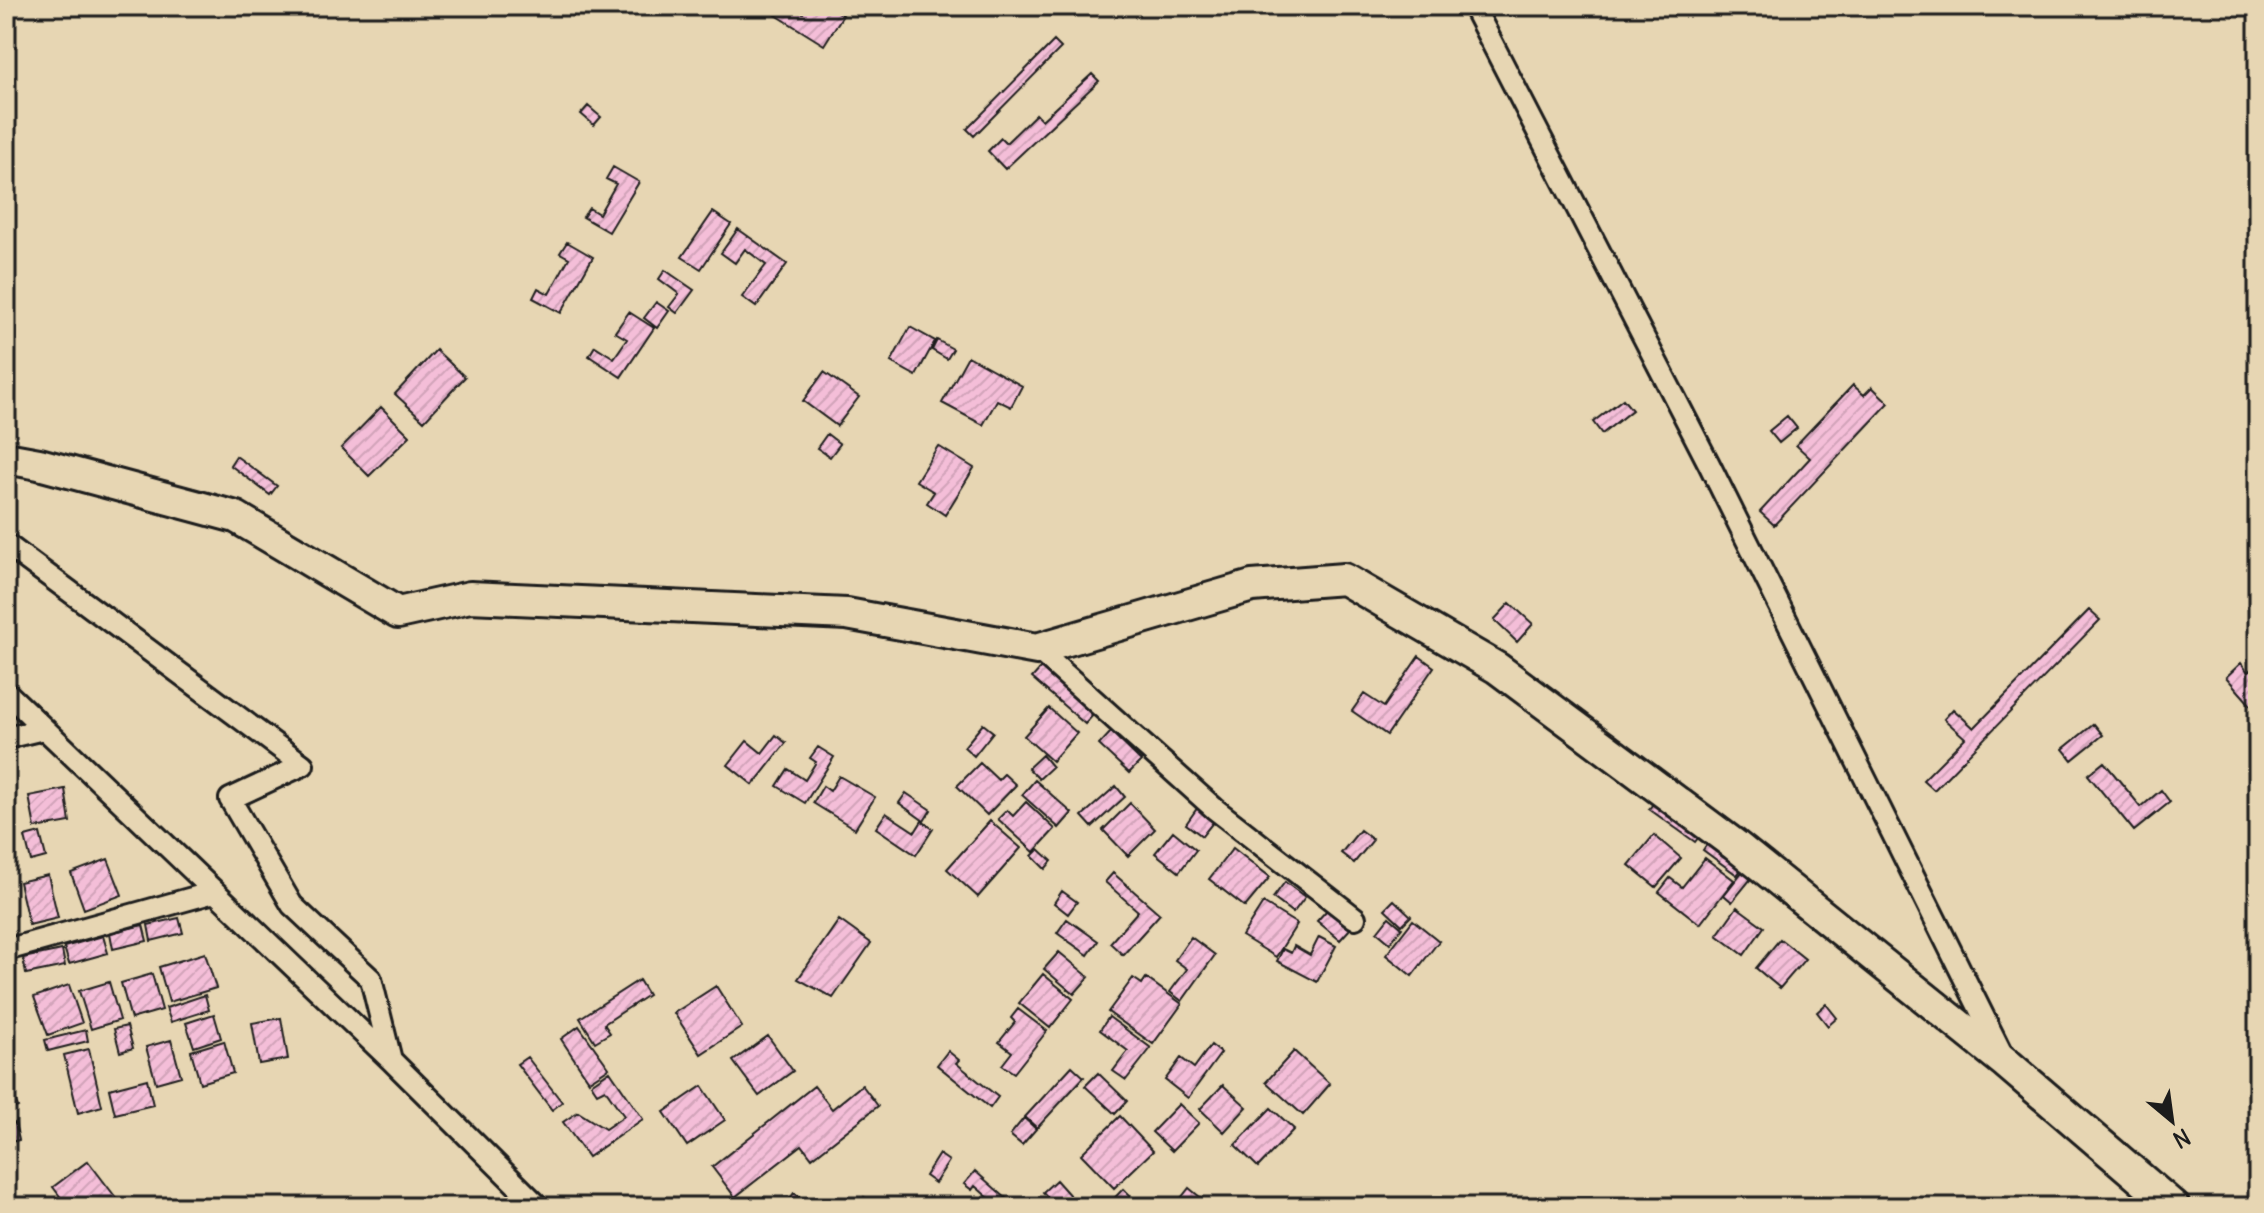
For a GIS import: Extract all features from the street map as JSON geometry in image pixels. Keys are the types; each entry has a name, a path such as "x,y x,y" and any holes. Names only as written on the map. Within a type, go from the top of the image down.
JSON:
{"street":[{"path":"1473,6 1716,478 2006,1063"},
{"path":"6,458 236,517 398,613 470,597 847,614 1037,649 1252,586 1344,579 1497,668 1735,845 2006,1063 2174,1207"},
{"path":"6,544 303,765 230,799 292,905 371,979 391,1060"},
{"path":"1037,649 1215,809 1355,918"},
{"path":"6,692 391,1060 539,1207"},
{"path":"6,738 43,729"},
{"path":"6,950 214,892"}],"building":[{"path":"771,6 791,6 803,13 808,6 828,6 843,15 824,45 768,10"},
{"path":"1054,41 1061,48 974,136 967,129"},
{"path":"1092,74 1099,81 1005,169 988,151 1001,138 1006,143 1036,114 1042,120"},
{"path":"588,106 601,117 594,125 581,114"},
{"path":"613,167 639,182 609,232 583,217 589,208 599,214 616,184 606,179"},
{"path":"713,212 731,224 701,269 682,257"},
{"path":"738,229 787,264 756,307 742,297 766,265 745,249 735,263 721,253"},
{"path":"567,242 593,257 561,313 533,298 538,288 549,294 569,258 560,253"},
{"path":"665,270 694,290 677,313 669,307 679,294 659,279"},
{"path":"656,302 669,311 657,328 644,318"},
{"path":"629,312 654,328 621,377 589,356 595,346 614,358 627,339 615,332"},
{"path":"910,327 935,341 916,376 891,362"},
{"path":"937,340 953,349 947,359 932,350"},
{"path":"436,350 465,377 424,421 395,394"},
{"path":"968,356 1022,386 1011,407 997,400 983,425 942,403"},
{"path":"824,372 859,397 837,426 803,401"},
{"path":"1853,385 1864,395 1872,387 1889,403 1774,525 1760,512 1810,458 1796,445"},
{"path":"1623,399 1632,410 1602,434 1593,422"},
{"path":"381,407 410,436 369,476 341,448"},
{"path":"1787,416 1797,428 1779,443 1769,431"},
{"path":"827,434 840,444 830,457 817,448"},
{"path":"938,446 974,468 945,515 927,503 934,492 916,481"},
{"path":"236,456 277,486 270,495 230,465"},
{"path":"1510,603 1533,624 1517,642 1494,620"},
{"path":"2089,610 2100,620 1934,790 1923,780 1965,738 1944,719 1953,709 1974,728"},
{"path":"1419,656 1434,667 1387,735 1352,711 1364,694 1384,707"},
{"path":"2241,663 2248,672 2258,663 2258,707 2255,710 2226,677"},
{"path":"1041,668 1094,714 1085,724 1032,678"},
{"path":"1049,708 1077,733 1052,761 1024,736"},
{"path":"983,724 993,732 974,756 964,747"},
{"path":"2094,724 2103,735 2072,760 2063,749"},
{"path":"1111,732 1141,761 1129,773 1099,745"},
{"path":"776,735 786,743 753,785 728,765 747,741 762,753"},
{"path":"818,747 834,757 805,803 777,786 788,769 805,780 816,762 810,758"},
{"path":"1042,755 1052,767 1039,779 1028,768"},
{"path":"2104,762 2141,807 2161,790 2170,802 2134,831 2088,775"},
{"path":"980,763 998,780 1004,774 1016,785 987,815 957,786"},
{"path":"839,776 875,797 855,829 813,803 823,786 830,791"},
{"path":"1035,780 1072,813 1059,828 1022,795"},
{"path":"1116,786 1125,797 1092,827 1082,816"},
{"path":"65,789 70,822 35,828 29,796"},
{"path":"906,793 931,810 924,821 899,803"},
{"path":"1656,800 1702,833 1695,842 1649,809"},
{"path":"1026,802 1055,829 1034,852 998,819 1007,810 1013,816"},
{"path":"1130,803 1155,829 1128,856 1103,830"},
{"path":"1198,807 1215,820 1202,836 1186,824"},
{"path":"886,813 915,832 922,821 933,829 916,855 876,828"},
{"path":"990,821 1021,848 978,897 947,869"},
{"path":"1360,830 1373,840 1354,863 1341,853"},
{"path":"1173,831 1196,850 1179,872 1155,853"},
{"path":"40,833 46,857 31,861 25,837"},
{"path":"1654,835 1681,858 1656,887 1629,865"},
{"path":"1712,837 1746,863 1737,875 1703,850"},
{"path":"1233,848 1270,877 1245,907 1209,879"},
{"path":"1039,849 1052,861 1045,869 1032,856"},
{"path":"1705,858 1734,880 1700,924 1659,892 1670,878 1682,887"},
{"path":"108,859 122,895 84,909 71,873"},
{"path":"1746,867 1755,874 1732,902 1724,895"},
{"path":"1113,873 1160,914 1123,955 1110,943 1138,911 1105,882"},
{"path":"48,875 58,918 29,925 19,882"},
{"path":"1285,882 1305,897 1293,913 1273,898"},
{"path":"1062,891 1077,902 1068,914 1054,903"},
{"path":"1394,900 1411,916 1402,925 1385,909"},
{"path":"1263,903 1297,924 1276,957 1242,936"},
{"path":"1737,907 1764,927 1744,955 1717,935"},
{"path":"1327,910 1350,929 1340,940 1317,921"},
{"path":"1389,917 1402,928 1390,943 1377,932"},
{"path":"179,918 183,933 151,941 148,925"},
{"path":"1067,919 1098,941 1088,955 1057,933"},
{"path":"839,920 871,943 833,998 798,979"},
{"path":"1413,920 1439,941 1412,976 1386,955"},
{"path":"143,925 147,941 113,949 110,933"},
{"path":"103,936 108,953 69,964 64,947"},
{"path":"1191,937 1215,955 1182,1001 1170,992 1187,969 1175,960"},
{"path":"1319,937 1336,946 1317,982 1277,961 1283,949 1291,953 1294,946 1310,955"},
{"path":"1780,939 1805,959 1780,988 1756,968"},
{"path":"62,950 65,966 26,974 23,958"},
{"path":"1059,952 1089,977 1074,994 1044,969"},
{"path":"205,953 216,988 169,1002 159,967"},
{"path":"152,974 162,1010 131,1019 121,983"},
{"path":"1043,974 1073,999 1050,1028 1019,1003"},
{"path":"1133,978 1142,984 1146,978 1182,1004 1153,1044 1108,1012"},
{"path":"639,980 648,995 604,1024 610,1033 595,1042 580,1018"},
{"path":"109,982 120,1020 91,1029 79,991"},
{"path":"69,985 82,1023 48,1035 34,997"},
{"path":"716,986 742,1027 701,1054 674,1013"},
{"path":"205,995 209,1010 171,1022 166,1008"},
{"path":"1826,1004 1837,1018 1828,1026 1817,1012"},
{"path":"1018,1009 1047,1031 1014,1073 1002,1065 1012,1052 999,1042 1015,1022 1011,1018"},
{"path":"214,1014 221,1038 194,1047 186,1023"},
{"path":"1109,1017 1151,1048 1126,1080 1113,1071 1128,1051 1100,1030"},
{"path":"281,1018 288,1059 259,1064 252,1023"},
{"path":"127,1026 133,1048 120,1052 114,1029"},
{"path":"579,1026 609,1068 589,1081 561,1039"},
{"path":"86,1030 88,1041 48,1051 45,1040"},
{"path":"768,1036 793,1071 759,1096 733,1061"},
{"path":"171,1040 181,1076 156,1083 146,1047"},
{"path":"224,1041 233,1073 200,1083 191,1051"},
{"path":"1211,1045 1221,1053 1188,1098 1165,1080 1181,1058 1194,1068"},
{"path":"89,1049 102,1106 78,1113 64,1055"},
{"path":"948,1051 959,1060 956,1063 998,1097 990,1108 937,1065"},
{"path":"1294,1051 1330,1084 1303,1115 1266,1082"},
{"path":"527,1057 562,1102 552,1110 517,1064"},
{"path":"1072,1066 1084,1077 1037,1128 1025,1117"},
{"path":"610,1071 643,1119 588,1157 563,1122 578,1112 605,1129 624,1116 605,1089 597,1093 591,1084"},
{"path":"1098,1073 1127,1101 1115,1114 1085,1086"},
{"path":"6,1076 18,1107 6,1111"},
{"path":"147,1079 153,1105 115,1114 109,1089"},
{"path":"862,1085 878,1106 812,1158 802,1145 735,1197 712,1167 814,1086 832,1109"},
{"path":"1223,1085 1247,1107 1224,1132 1200,1109"},
{"path":"702,1086 725,1120 687,1146 664,1112"},
{"path":"1179,1104 1199,1123 1172,1151 1152,1132"},
{"path":"1271,1108 1294,1129 1258,1167 1235,1145"},
{"path":"1120,1116 1153,1151 1114,1188 1081,1154"},
{"path":"1024,1118 1036,1129 1022,1145 1010,1135"},
{"path":"15,1123 19,1140 6,1143 6,1125"},
{"path":"939,1154 949,1161 935,1183 925,1176"},
{"path":"88,1161 117,1199 107,1207 68,1207 53,1187"},
{"path":"975,1171 1007,1199 999,1207 975,1186 972,1190 964,1184"},
{"path":"1056,1180 1080,1207 1056,1207 1043,1192"},
{"path":"1189,1188 1212,1207 1174,1207"},
{"path":"1123,1189 1141,1207 1106,1207"},
{"path":"794,1193 814,1207 784,1207"},
{"path":"864,1197 879,1207 857,1207"}]}
